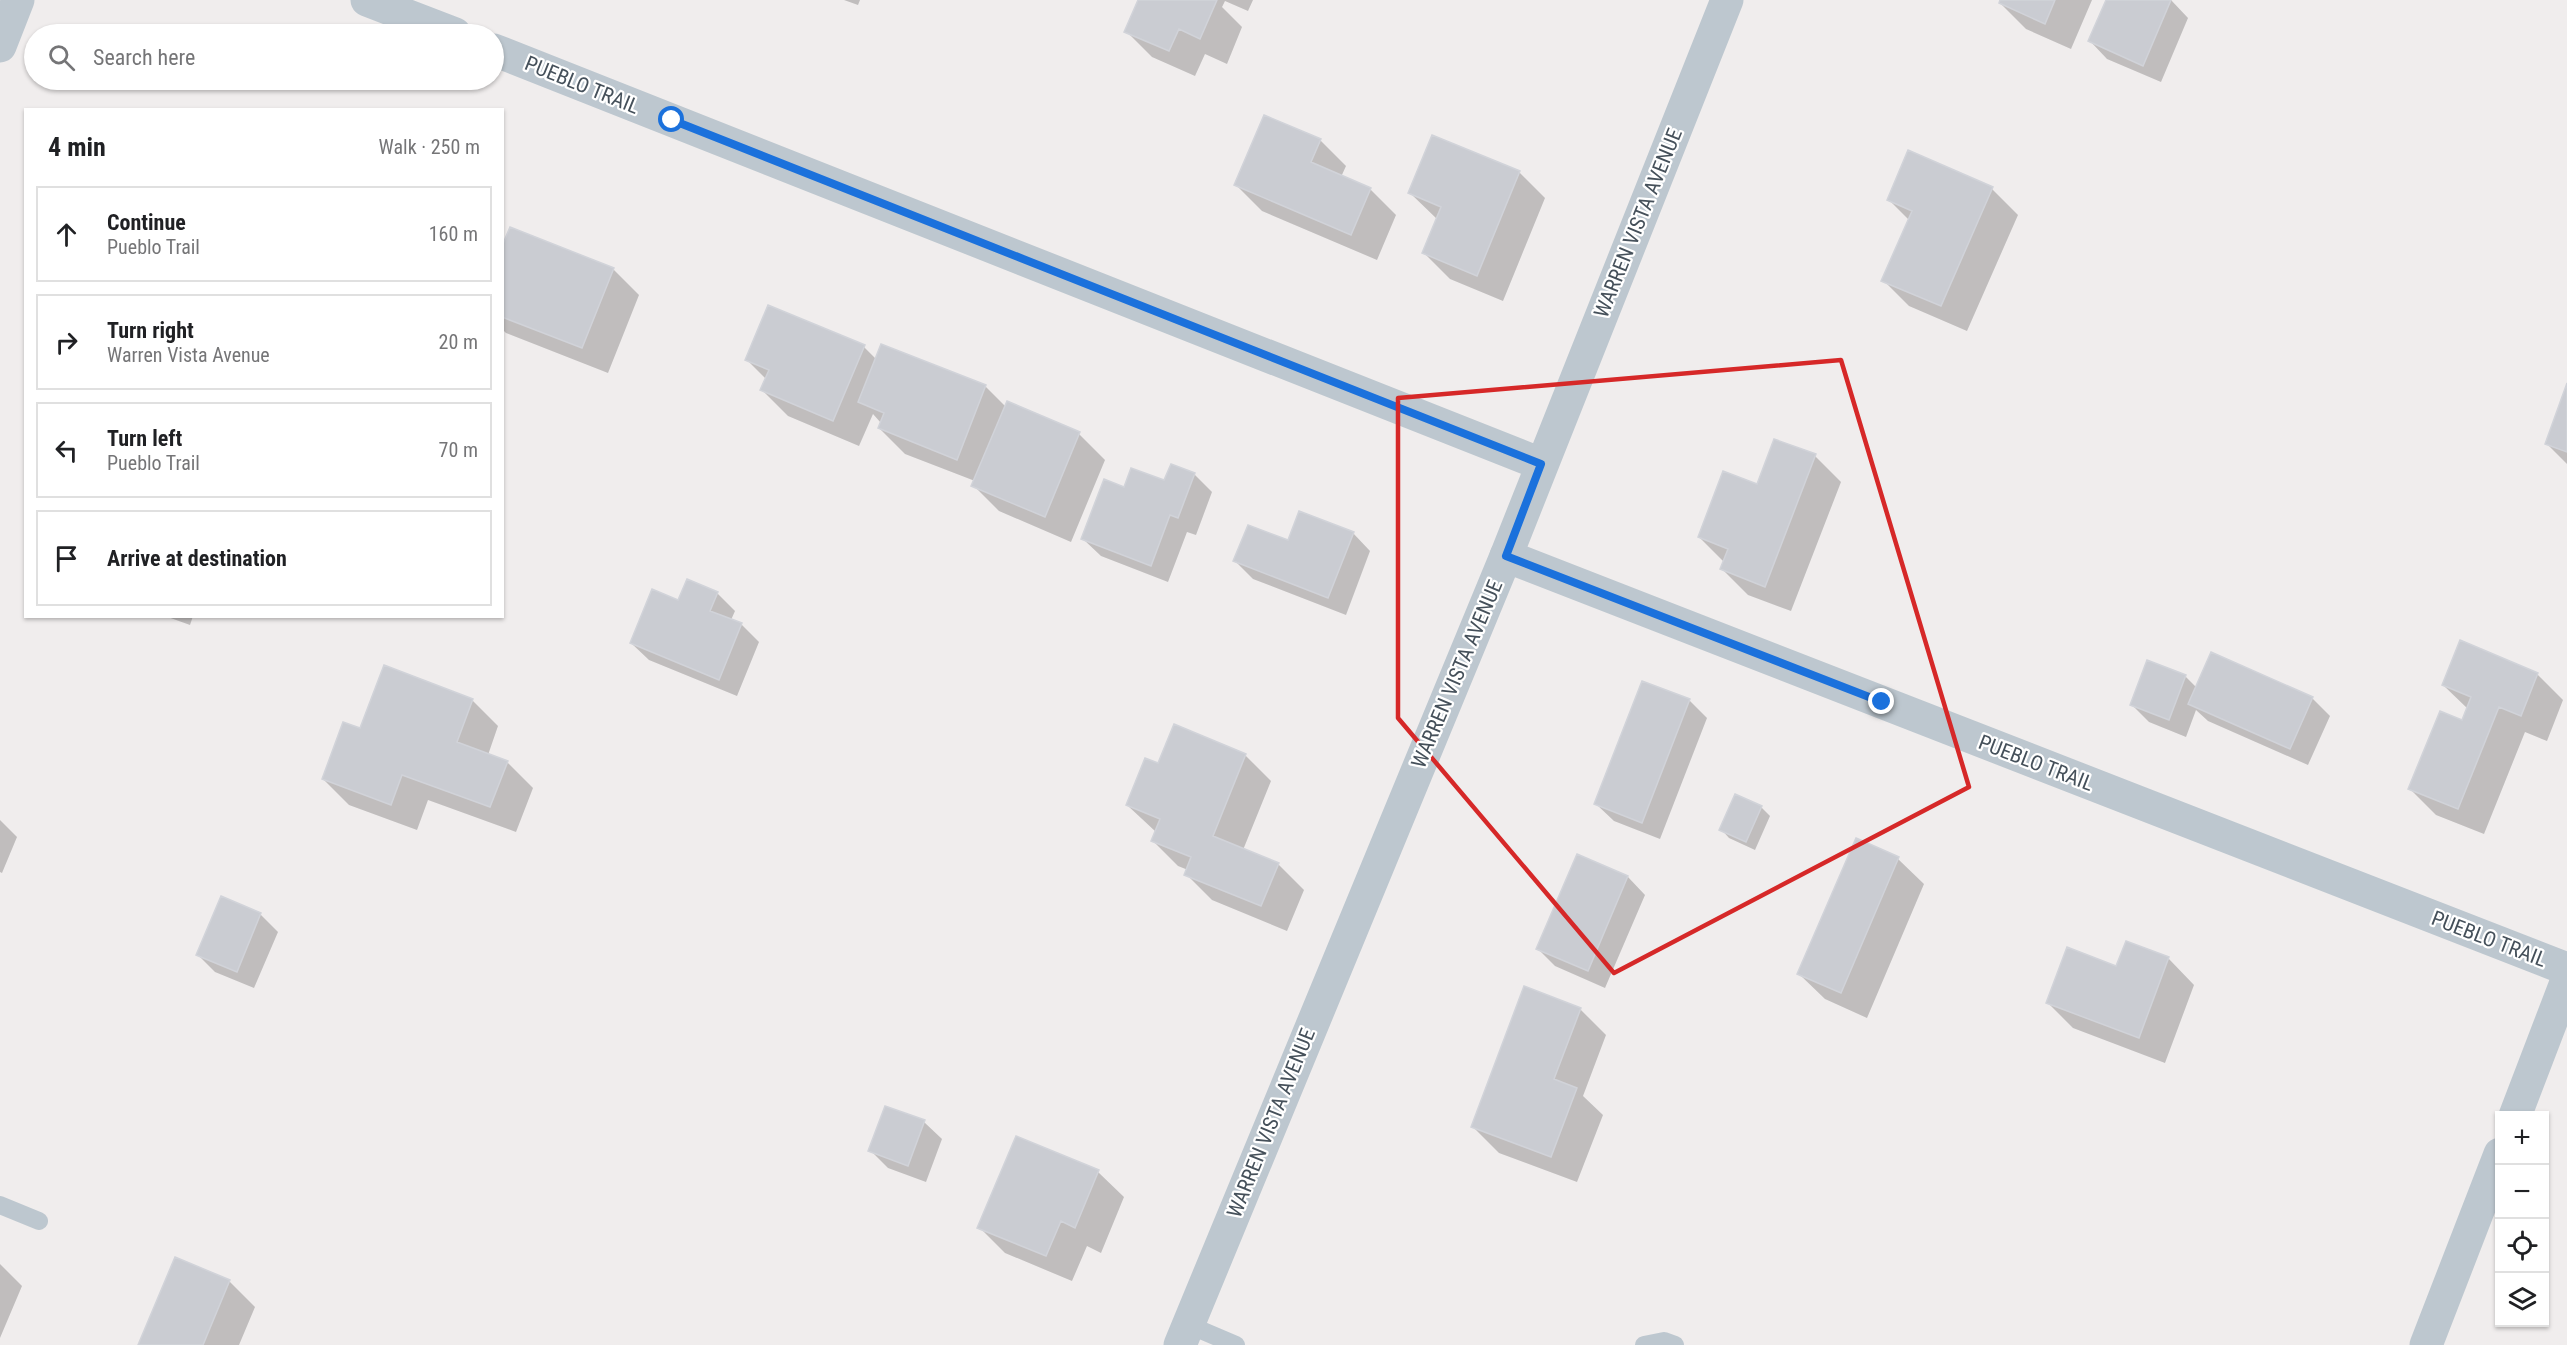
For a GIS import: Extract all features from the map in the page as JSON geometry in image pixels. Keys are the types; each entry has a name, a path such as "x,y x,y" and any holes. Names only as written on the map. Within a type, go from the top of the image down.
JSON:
{"street":[{"path":"0,46 18,0"},
{"path":"367,0 428,24"},
{"name":"WARREN VISTA AVENUE","path":"1185,1335 1506,556 1727,0"},
{"name":"PUEBLO TRAIL","path":"504,54 1541,464"},
{"name":"PUEBLO TRAIL","path":"1506,556 2567,969"},
{"path":"2516,1111 2567,980"},
{"path":"2426,1345 2495,1164"}],"lane":[{"path":"0,1206 39,1221"},
{"path":"1185,1335 1236,1345"},
{"path":"1644,1345 1664,1341 1676,1345"}],"highlighted area":[{"path":"1841,360 1969,787 1614,973 1398,718 1398,398"}],"building":[{"path":"1138,0 1217,0 1200,39 1179,29 1169,51 1124,32"},
{"path":"2000,0 2055,0 2045,24 1999,3"},
{"path":"2106,0 2171,0 2143,66 2088,41"},
{"path":"1264,115 1321,139 1311,162 1371,188 1351,235 1234,185"},
{"path":"1432,135 1520,171 1477,276 1422,253 1441,207 1408,193"},
{"path":"1908,150 1993,187 1941,306 1881,281 1912,211 1887,200"},
{"path":"510,227 614,268 582,348 504,318 504,241"},
{"path":"768,305 865,345 833,421 760,390 769,370 745,360"},
{"path":"881,344 986,385 957,460 878,428 884,413 858,402"},
{"path":"2567,383 2567,452 2545,444"},
{"path":"1007,401 1080,432 1045,517 971,486"},
{"path":"1774,439 1816,454 1765,587 1720,569 1728,549 1698,537 1723,471 1757,484"},
{"path":"1171,464 1195,473 1178,518 1170,515 1151,566 1081,539 1104,479 1124,487 1131,468 1164,480"},
{"path":"1299,511 1354,532 1328,598 1233,561 1248,525 1288,540"},
{"path":"687,579 718,592 710,611 742,623 719,680 630,643 652,589 678,600"},
{"path":"2460,640 2538,673 2521,716 2499,707 2458,809 2408,789 2440,711 2462,720 2471,697 2442,685"},
{"path":"2211,652 2313,697 2290,749 2188,704"},
{"path":"2147,660 2186,675 2169,720 2130,705"},
{"path":"384,665 473,699 457,742 508,761 490,807 402,775 391,805 322,779 343,722 360,728"},
{"path":"1642,681 1690,699 1642,823 1594,804"},
{"path":"1174,724 1246,754 1213,836 1279,863 1261,906 1184,875 1191,857 1151,841 1160,819 1126,805 1145,758 1158,763"},
{"path":"1735,794 1762,806 1746,842 1719,830"},
{"path":"1856,838 1899,857 1841,993 1797,974"},
{"path":"1577,854 1628,876 1588,971 1536,949"},
{"path":"221,896 261,913 237,972 196,955"},
{"path":"2126,941 2169,957 2139,1038 2046,1003 2067,947 2116,966"},
{"path":"1524,986 1581,1008 1554,1079 1577,1088 1551,1157 1471,1127"},
{"path":"885,1106 925,1120 908,1166 868,1151"},
{"path":"1016,1136 1099,1170 1075,1228 1061,1221 1046,1256 977,1228"},
{"path":"175,1257 230,1280 203,1345 138,1345"}],"route":[{"path":"672,120 1541,464 1506,556 1882,702"}]}
